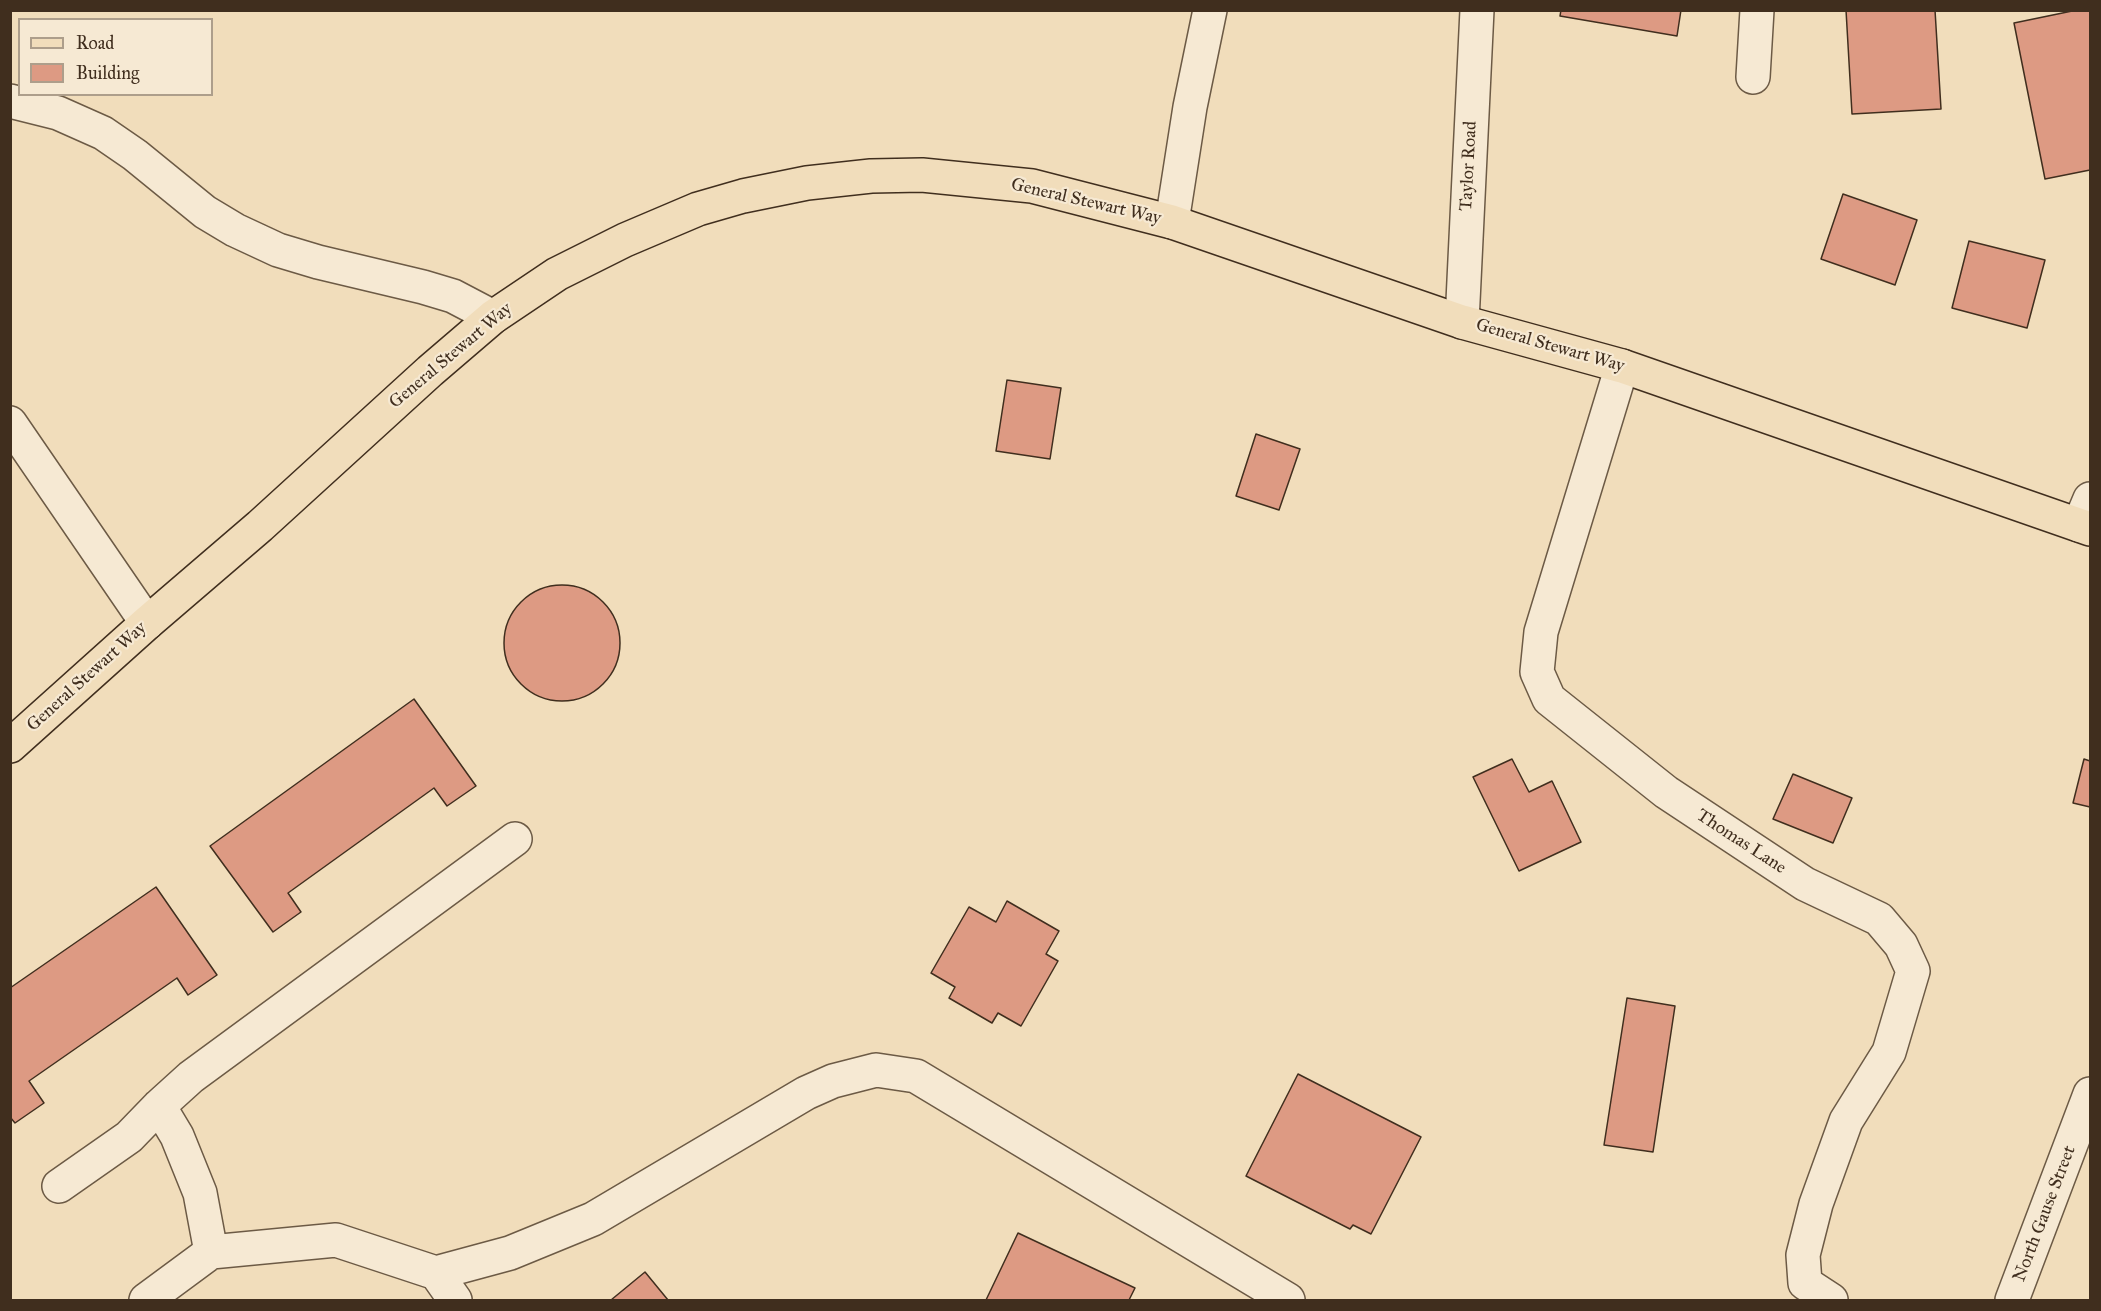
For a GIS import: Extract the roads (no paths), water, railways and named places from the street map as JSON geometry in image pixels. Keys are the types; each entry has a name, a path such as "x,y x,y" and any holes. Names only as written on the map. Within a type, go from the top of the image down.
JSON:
{"main road":[{"name":"General Stewart Way","path":"10,746 147,623 260,526 362,430 493,317 557,274 624,240 698,209 743,196 807,183 870,176 922,175 1032,186 1172,222 1462,322 1623,366 2087,518"}],"street":[{"path":"1172,222 1190,107 1210,10"},
{"name":"Taylor Road","path":"1462,322 1477,10"},
{"path":"1752,77 1757,10"},
{"path":"10,101 58,113 103,133 135,155 205,212 235,230 278,250 453,296 493,317"},
{"name":"Thomas Lane","path":"1623,366 1541,632 1537,672 1549,699 1666,792 1805,884 1879,919 1901,945 1913,971 1889,1052 1846,1120 1815,1204 1803,1255 1805,1283 1831,1300"},
{"path":"10,423 147,623"},
{"path":"59,1186 129,1137 190,1077 515,838"},
{"path":"146,1300 211,1252 336,1240 436,1273 510,1253 593,1219 807,1093 834,1081 876,1070 916,1076 1288,1300"},
{"name":"North Gause Street","path":"2012,1300 2091,1094"},
{"path":"159,1106 177,1136 200,1193 211,1252"},
{"path":"436,1273 455,1300"}]}
